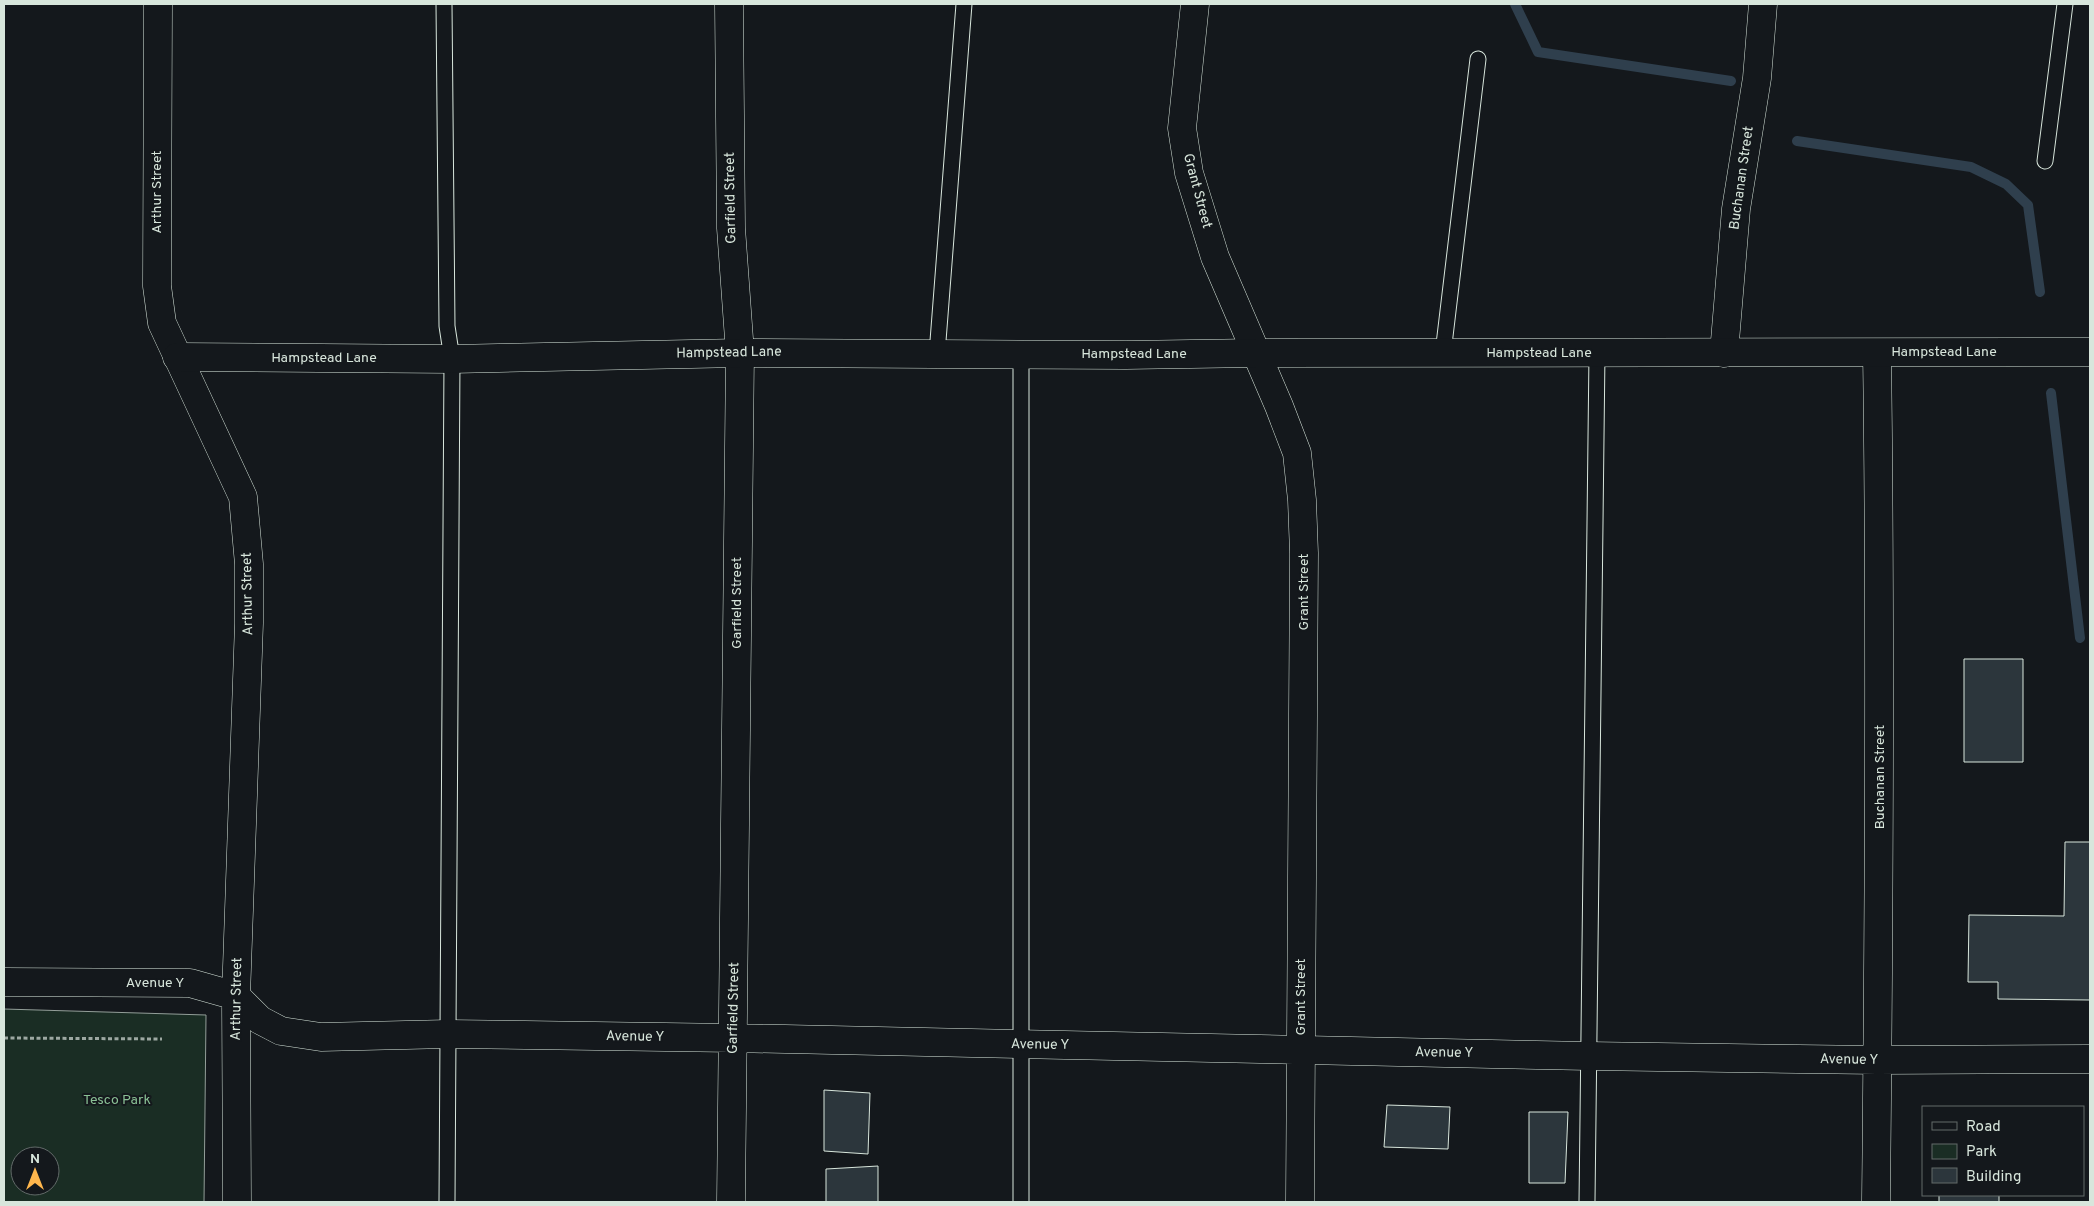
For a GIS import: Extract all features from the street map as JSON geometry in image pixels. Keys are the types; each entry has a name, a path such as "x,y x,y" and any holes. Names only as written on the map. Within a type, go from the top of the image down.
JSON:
{"street":[{"name":"Arthur Street","path":"158,4 157,286 162,323 243,497 249,564 249,623 236,996 237,1202"},
{"name":"Garfield Street","path":"729,4 731,228 740,353 731,1202"},
{"name":"Grant Street","path":"1195,4 1182,128 1189,173 1215,257 1279,406 1297,453 1302,500 1304,563 1300,1202"},
{"name":"Buchanan Street","path":"1724,353 1736,209 1756,78 1763,4"},
{"name":"Hampstead Lane","path":"178,357 452,359 740,353 2090,352"},
{"name":"Buchanan Street","path":"1876,1202 1880,947 1878,353"},
{"name":"Avenue Y","path":"4,982 190,983 236,996 260,1020 280,1031 321,1037 448,1034 734,1038 1588,1056 1878,1060 2090,1060"}],"lane":[{"path":"444,4 447,326 452,359 447,1202"},
{"path":"937,354 964,4"},
{"path":"2045,161 2065,4"},
{"path":"1443,353 1478,59"},
{"path":"1587,1202 1597,353"},
{"path":"1021,354 1021,1202"}],"path":[{"path":"4,1038 162,1039"}],"green space":[{"name":"Tesco Park","path":"4,1009 206,1015 204,1202 4,1202"}],"building":[{"path":"1964,659 2023,659 2023,762 1964,762"},
{"path":"2065,842 2090,842 2090,1000 1998,999 1998,982 1968,982 1969,915 2064,916"},
{"path":"824,1090 870,1093 868,1154 824,1151"},
{"path":"1387,1105 1450,1107 1448,1149 1384,1147"},
{"path":"1529,1112 1568,1112 1565,1183 1529,1183"},
{"path":"878,1166 878,1202 826,1202 826,1169"},
{"path":"1939,1196 1999,1196 1999,1202 1939,1202"}],"waterway":[{"path":"1515,4 1538,52 1731,81"},
{"path":"1797,141 1971,167 2006,184 2028,205 2040,292"},
{"path":"2051,393 2080,638"}]}
